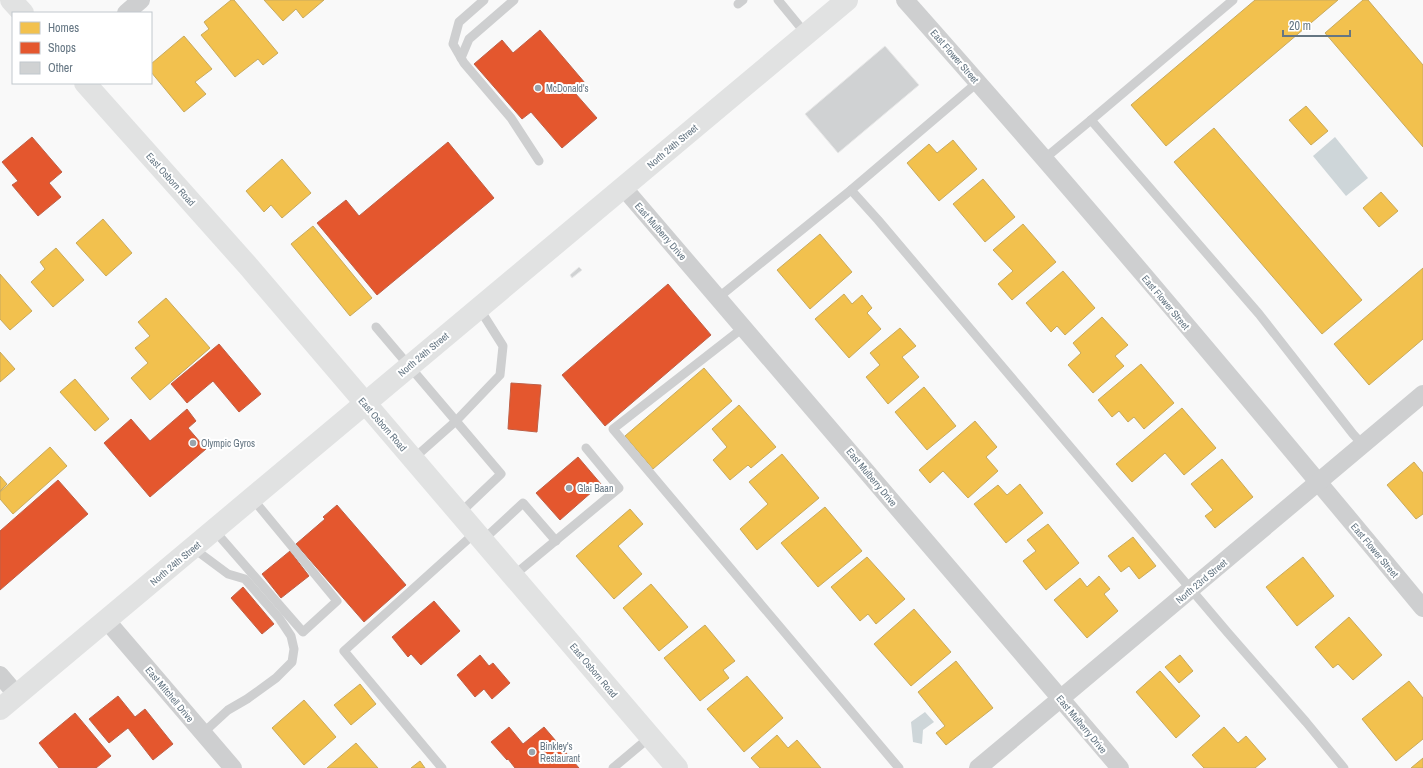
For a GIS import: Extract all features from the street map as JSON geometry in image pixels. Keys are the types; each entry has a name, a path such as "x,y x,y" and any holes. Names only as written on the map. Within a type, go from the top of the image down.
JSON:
{"main road":[{"path":"11,0 22,12"},
{"name":"North 24th Street","path":"0,709 107,621 847,0"},
{"name":"East Osborn Road","path":"86,84 230,245 677,768"}],"street":[{"path":"127,12 141,0"},
{"name":"East Flower Street","path":"905,0 1044,159 1319,482 1423,608"},
{"name":"East Mulberry Drive","path":"623,187 719,297 1120,768"},
{"name":"North 23rd Street","path":"978,768 1423,394"},
{"name":"East Mitchell Drive","path":"107,621 233,768"},
{"path":"0,675 17,695"}],"lane":[{"path":"484,0 459,22 453,44 464,64 511,118 539,161"},
{"path":"461,58 469,39 514,0"},
{"path":"778,0 806,34"},
{"path":"1044,159 1233,0"},
{"path":"719,297 851,190 978,82"},
{"path":"1091,120 1259,314 1363,445"},
{"path":"851,190 1344,768"},
{"path":"413,459 456,421 500,375 503,346 479,308"},
{"path":"744,327 613,429 899,768"},
{"path":"376,328 501,474 460,513"},
{"path":"514,576 620,488 586,448"},
{"path":"214,530 303,632 337,601 252,498"},
{"path":"442,768 344,651 480,536 523,503 556,540"},
{"path":"193,548 228,574 245,579 279,618 291,636 294,649 292,662 276,678 228,710 203,733"},
{"path":"613,768 650,737"}],"shaded area":[{"path":"1335,137 1368,178 1346,196 1313,156"},
{"path":"925,712 934,722 923,730 922,744 913,742 911,722"}],"building: Homes":[{"path":"231,0 234,0 278,53 263,65 258,59 235,77 201,35 209,29 204,22"},
{"path":"264,0 324,0 303,18 296,9 283,21"},
{"path":"1255,0 1338,0 1166,146 1131,105"},
{"path":"1363,0 1368,0 1423,65 1423,147 1325,33"},
{"path":"184,36 212,69 195,82 206,94 184,112 152,73 152,63"},
{"path":"1306,106 1328,131 1311,145 1289,120"},
{"path":"1214,128 1362,300 1322,334 1174,162"},
{"path":"953,140 977,169 939,201 907,163 929,144 937,153"},
{"path":"282,159 311,193 282,218 271,205 264,212 246,191"},
{"path":"983,179 1015,217 985,242 953,204"},
{"path":"1381,192 1398,211 1379,227 1363,208"},
{"path":"103,219 132,253 106,276 76,243"},
{"path":"1023,224 1056,262 1012,300 998,284 1013,271 993,250"},
{"path":"313,226 372,298 350,316 291,244"},
{"path":"820,234 852,272 810,309 777,270"},
{"path":"56,248 84,280 53,307 31,282 45,269 40,262"},
{"path":"1423,268 1423,339 1369,385 1334,344"},
{"path":"1063,271 1095,308 1065,335 1057,326 1051,332 1026,303"},
{"path":"0,274 32,311 10,330 0,319"},
{"path":"844,294 852,304 862,295 872,308 867,313 881,329 849,358 815,319"},
{"path":"166,298 210,348 150,400 131,378 148,363 135,348 150,336 138,322"},
{"path":"1102,317 1128,345 1115,356 1124,366 1093,393 1068,365 1081,353 1073,343"},
{"path":"900,328 916,346 902,357 919,377 888,404 866,377 880,365 870,353"},
{"path":"0,352 15,369 0,382"},
{"path":"1141,364 1174,403 1144,429 1134,417 1128,422 1119,411 1112,417 1098,400"},
{"path":"704,368 732,401 653,469 625,436"},
{"path":"75,379 109,419 95,431 60,392"},
{"path":"924,387 956,426 927,450 895,412"},
{"path":"739,405 776,447 751,468 748,465 730,480 713,460 727,447 712,429"},
{"path":"1182,408 1216,448 1184,475 1165,453 1132,482 1116,464"},
{"path":"975,421 997,447 986,457 998,471 968,498 943,471 930,483 919,470"},
{"path":"50,447 67,466 13,514 0,499 0,492"},
{"path":"782,454 819,498 757,550 740,529 768,504 749,482"},
{"path":"1222,459 1253,497 1215,528 1205,516 1213,510 1191,484"},
{"path":"1414,462 1423,473 1423,514 1416,519 1387,485"},
{"path":"0,476 7,484 0,491"},
{"path":"1020,484 1043,513 1006,543 974,504 998,485 1007,495"},
{"path":"825,507 862,551 818,587 781,543"},
{"path":"630,509 643,524 618,546 642,574 614,599 576,556"},
{"path":"1048,524 1079,563 1046,590 1023,561 1036,551 1027,540"},
{"path":"1133,537 1156,566 1139,579 1129,566 1121,572 1108,556"},
{"path":"867,557 905,599 876,624 868,614 860,621 831,587"},
{"path":"1303,557 1334,596 1297,626 1266,587"},
{"path":"1099,576 1110,589 1104,594 1118,611 1087,638 1054,600 1080,578 1087,587"},
{"path":"651,584 688,627 659,651 623,608"},
{"path":"914,609 951,652 911,686 874,644"},
{"path":"1349,617 1382,655 1353,680 1338,664 1333,668 1315,647"},
{"path":"705,625 735,661 723,670 729,678 700,701 664,658"},
{"path":"1180,655 1193,671 1179,683 1165,667"},
{"path":"956,661 993,708 946,745 936,733 945,726 918,692"},
{"path":"1160,671 1200,716 1176,738 1136,692"},
{"path":"747,676 783,718 744,752 707,709"},
{"path":"1409,681 1423,698 1423,739 1396,761 1362,719"},
{"path":"360,684 376,704 351,725 334,705"},
{"path":"304,700 336,737 304,765 272,728"},
{"path":"1224,727 1238,743 1246,736 1266,759 1255,768 1204,768 1192,755"},
{"path":"777,735 788,748 797,740 821,768 760,768 751,758"},
{"path":"356,743 378,768 327,768"},
{"path":"1423,758 1423,768 1411,768"},
{"path":"420,761 425,768 411,768"}],"building: Shops":[{"name":"McDonald's","path":"540,30 585,83 575,93 597,118 562,148 531,112 522,119 474,64 502,40 513,53"},
{"path":"32,137 62,172 49,183 61,197 38,216 12,185 18,181 2,162"},
{"path":"448,142 494,198 377,295 317,223 346,200 359,216"},
{"path":"668,284 711,335 605,426 562,375"},
{"path":"219,344 261,394 239,412 213,381 187,403 171,384"},
{"path":"511,383 541,385 537,432 508,429"},
{"path":"187,409 196,421 188,428 206,449 150,497 104,443 131,419 150,441"},
{"name":"Glai Baan","path":"578,457 601,484 560,520 536,493"},
{"path":"58,480 88,514 0,590 0,531"},
{"path":"337,505 406,585 364,622 296,544 325,519 323,517"},
{"path":"290,551 309,576 281,598 262,574"},
{"path":"243,587 274,624 262,634 231,598"},
{"path":"434,601 460,631 421,665 411,654 408,657 392,637"},
{"path":"480,655 489,666 493,663 510,683 492,699 484,689 475,697 457,675"},
{"path":"118,696 135,717 145,709 173,744 153,760 128,728 109,743 89,719"},
{"path":"75,713 111,756 96,768 59,768 39,743"},
{"name":"Binkley's Restaurant","path":"509,727 523,744 544,727 579,768 515,768 491,742"}],"building: Other":[{"path":"885,46 919,85 838,153 805,114"},
{"path":"579,267 582,270 572,278 570,275"}],"place":[{"name":"McDonald's","path":"538,88"},
{"name":"Olympic Gyros","path":"193,443"},
{"name":"Glai Baan","path":"569,488"},
{"name":"Binkley's Restaurant","path":"532,752"}]}
